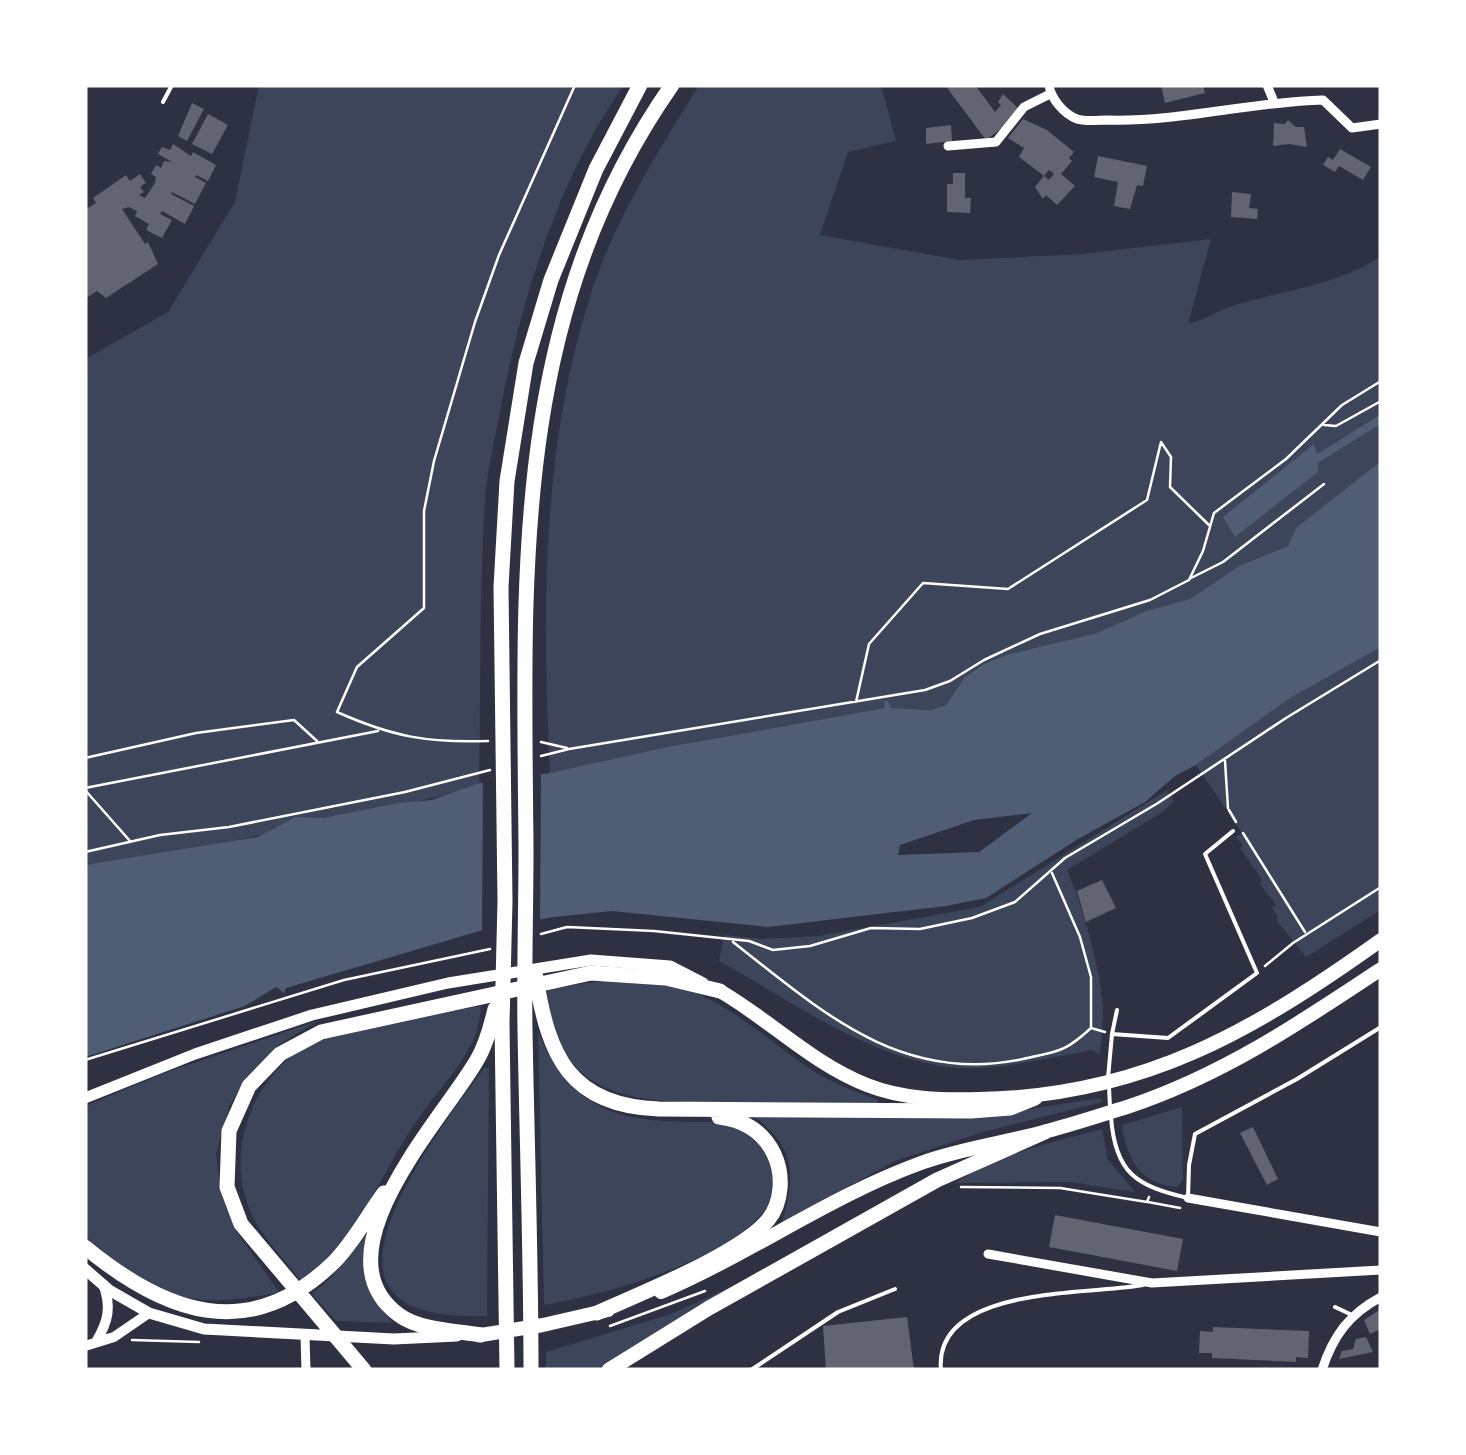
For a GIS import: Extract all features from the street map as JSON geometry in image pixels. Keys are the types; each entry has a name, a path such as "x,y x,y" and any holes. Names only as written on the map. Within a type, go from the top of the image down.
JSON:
{"highway":[{"path":"507,1364 496,1024 504,900 504,517 526,362 551,280 572,224 640,85"},
{"path":"531,1362 525,1025 525,685 526,541 536,448 566,305 599,218 642,132 672,85"},
{"path":"526,919 543,1026 558,1057 591,1092 627,1106 684,1110 972,1111 1010,1108 1036,1098"},
{"path":"364,1370 241,1224 227,1187 229,1131 249,1086 280,1054 322,1032 591,973 666,978 720,991"},
{"path":"85,1248 137,1286 166,1301 206,1312 272,1303 310,1282 337,1260 479,1056 496,1024"},
{"path":"597,1313 744,1240 771,1217 780,1171 762,1135 744,1123 684,1110"},
{"path":"609,1370 709,1308 937,1180 1045,1132"},
{"path":"400,1170 370,1243 372,1274 381,1297 400,1317 481,1335"}],"main road":[{"path":"85,1098 195,1054 312,1015 448,983 591,960 670,966 720,991 816,1058 870,1086 923,1097 1036,1098 1124,1078 1230,1036 1290,1002 1381,940"},
{"path":"85,1269 149,1314 204,1329 394,1340 481,1335 597,1313 651,1297 706,1273 858,1191 918,1164 971,1146 1045,1132 1127,1107 1236,1062 1381,968"}],"street":[{"path":"1267,85 1274,102"},
{"path":"1323,100 1328,85"},
{"path":"948,146 996,142 1024,107 1050,90 1060,107 1078,120 1154,121 1274,102 1323,100 1352,128 1381,124"},
{"path":"1188,1198 1381,1232"},
{"path":"988,1254 1152,1283 1381,1270"},
{"path":"90,1345 105,1327 110,1302 103,1284"},
{"path":"1322,1370 1331,1343 1352,1316 1381,1298"},
{"path":"90,1345 114,1337 149,1314"},
{"path":"306,1336 306,1370"}],"lane":[{"path":"163,102 172,85"},
{"path":"1112,1034 1168,1038 1256,973 1206,854 1233,832"},
{"path":"1117,1010 1107,1066 1116,1154 1133,1178 1152,1190 1188,1198 1189,1165 1196,1134 1297,1080 1381,1026"},
{"path":"941,1370 942,1352 951,1336 979,1311 1011,1299 1152,1283"},
{"path":"751,1370 838,1312 894,1289"},
{"path":"1335,1306 1352,1316"}],"path":[{"path":"490,741 436,743 379,731 337,712 357,667 424,608 424,512 434,461 499,255 575,85"},
{"path":"1188,580 1203,551 1214,513 1286,459 1342,404 1381,381"},
{"path":"1321,425 1336,426 1381,401"},
{"path":"856,704 869,644 924,583 1008,589 1147,500 1161,442 1171,458 1170,486 1210,526"},
{"path":"532,758 569,748 856,704 950,681 1040,634 1150,600 1223,562 1324,484"},
{"path":"534,936 567,927 654,932 749,941 773,950 810,946 871,928 920,929 972,918 1015,902 1066,858 1381,660"},
{"path":"85,758 196,733 294,720 318,742"},
{"path":"131,842 85,789 379,731"},
{"path":"529,742 569,748"},
{"path":"1225,759 1233,832"},
{"path":"85,852 385,796 496,768"},
{"path":"1228,810 1307,934"},
{"path":"731,940 830,1018 882,1046 944,1062 994,1065 1068,1048 1091,1028 1091,977 1080,937 1051,871"},
{"path":"1256,973 1307,934 1381,888"},
{"path":"85,1060 344,980 500,946"},
{"path":"1091,1028 1112,1034"},
{"path":"954,1187 1033,1186 1147,1202 1152,1190"}],"shaded area":[{"path":"259,85 624,85 579,161 544,244 508,374 485,500 479,788 85,873 85,359 168,312 235,202"},
{"path":"699,85 881,86 896,141 848,152 820,235 960,260 1082,254 1211,239 1188,324 1232,306 1328,281 1381,256 1381,414 1317,454 1314,445 1318,463 1381,424 1381,461 1297,528 1288,546 1239,566 1190,599 1146,611 1097,633 984,664 964,678 946,705 930,710 885,708 667,747 550,774 546,653 549,532 562,413 574,354 611,240"},
{"path":"1381,414 1381,424 1318,463 1318,472 1235,537 1223,517 1314,444 1317,454"},
{"path":"1381,461 1381,647 1289,699 1175,776 1145,802 986,898 768,927 612,911 554,917 483,930 286,988 284,993 276,987 245,1006 85,1057 85,865 258,837 296,817 323,818 432,800 480,783 885,708 887,700 891,708 930,710 946,705 964,678 984,664 1097,633 1146,611 1190,599 1239,566 1288,546 1296,528","holes":["1032,813 979,852 898,855 900,845 974,820"]},
{"path":"1381,647 1381,910 1306,957 1276,920 1272,908 1276,905 1240,848 1243,845 1236,837 1242,833 1196,765 1289,699"},
{"path":"1167,790 1174,802 1161,813 1067,870 1099,975 1103,1007 1100,1055 1092,1050 982,1068 917,1061 858,1039 719,961 724,935 763,939 818,936 980,907"},
{"path":"610,980 669,985 707,998 743,1019 809,1068 878,1100 877,1104 664,1101 607,1088 585,1075 566,1055 554,1027 547,989"},
{"path":"481,1006 467,1053 418,1119 355,1224 331,1256 301,1281 258,1226 246,1199 242,1143 263,1089 280,1067 329,1036"},
{"path":"320,1020 278,1045 244,1080 229,1107 216,1154 222,1196 236,1231 279,1292 220,1300 174,1294 131,1273 85,1236 85,1106 170,1071"},
{"path":"538,1032 553,1062 571,1084 611,1111 661,1121 721,1122 752,1136 773,1163 774,1193 757,1219 728,1242 690,1262 607,1291 544,1305"},
{"path":"484,1068 489,1068 487,1316 419,1309 396,1296 388,1285 382,1262 386,1235 413,1173"},
{"path":"1100,1098 1102,1102 983,1132 895,1161 782,1223 789,1191 789,1164 779,1141 755,1117 985,1116"},
{"path":"1182,1107 1183,1180 1177,1187 1144,1175 1131,1158 1122,1125"},
{"path":"1102,1129 1108,1160 1135,1192 1070,1182 955,1183 1007,1157"},
{"path":"367,1235 367,1283 393,1323 336,1321 312,1294 332,1277"},
{"path":"749,1279 631,1348 601,1370 546,1370 546,1352 671,1314"}],"pier":[{"path":"541,770 540,924 482,935 483,777"}],"building":[{"path":"945,85 975,85 995,112 1003,94 1019,109 986,140"},
{"path":"1161,85 1203,85 1205,93 1165,103"},
{"path":"192,103 204,109 187,141 178,136"},
{"path":"208,114 228,125 212,154 192,144"},
{"path":"1023,119 1047,130 1074,152 1061,174 1075,186 1057,205 1046,195 1043,199 1035,187 1044,176 1019,157 1024,148 1008,138"},
{"path":"1288,120 1296,127 1304,127 1307,147 1273,146 1274,123 1285,124"},
{"path":"951,125 952,141 926,144 926,128"},
{"path":"173,144 216,165 208,181 196,175 206,183 195,204 172,192 194,206 185,224 162,211 160,214 172,220 162,238 146,230 149,224 135,216 137,211 122,209 145,244 148,242 158,264 106,298 97,291 85,299 85,210 96,203 93,198 126,175 130,181 140,174 146,183 140,187 144,192 139,195 145,198 155,183 156,177 151,174 156,165 161,168 164,161 172,162 158,154 162,147 170,150"},
{"path":"1340,149 1371,167 1363,180 1339,166 1335,172 1323,165 1328,157 1333,160"},
{"path":"1098,156 1147,166 1143,186 1137,185 1130,209 1114,206 1118,182 1094,177"},
{"path":"953,173 965,173 965,198 971,198 970,213 947,212 947,184 953,184"},
{"path":"1232,192 1251,194 1249,208 1258,209 1257,219 1231,217"},
{"path":"1102,880 1116,908 1086,922 1077,891"},
{"path":"1253,1127 1278,1179 1267,1185 1240,1133"},
{"path":"1055,1215 1183,1239 1177,1271 1049,1247"},
{"path":"1381,1309 1381,1329 1370,1334 1364,1320"},
{"path":"907,1317 914,1370 826,1370 823,1326"},
{"path":"1213,1327 1309,1331 1308,1358 1296,1357 1296,1362 1212,1358 1212,1353 1199,1353 1200,1331 1213,1332"},
{"path":"1366,1337 1373,1352 1339,1359 1342,1351 1353,1349 1356,1339"}]}
